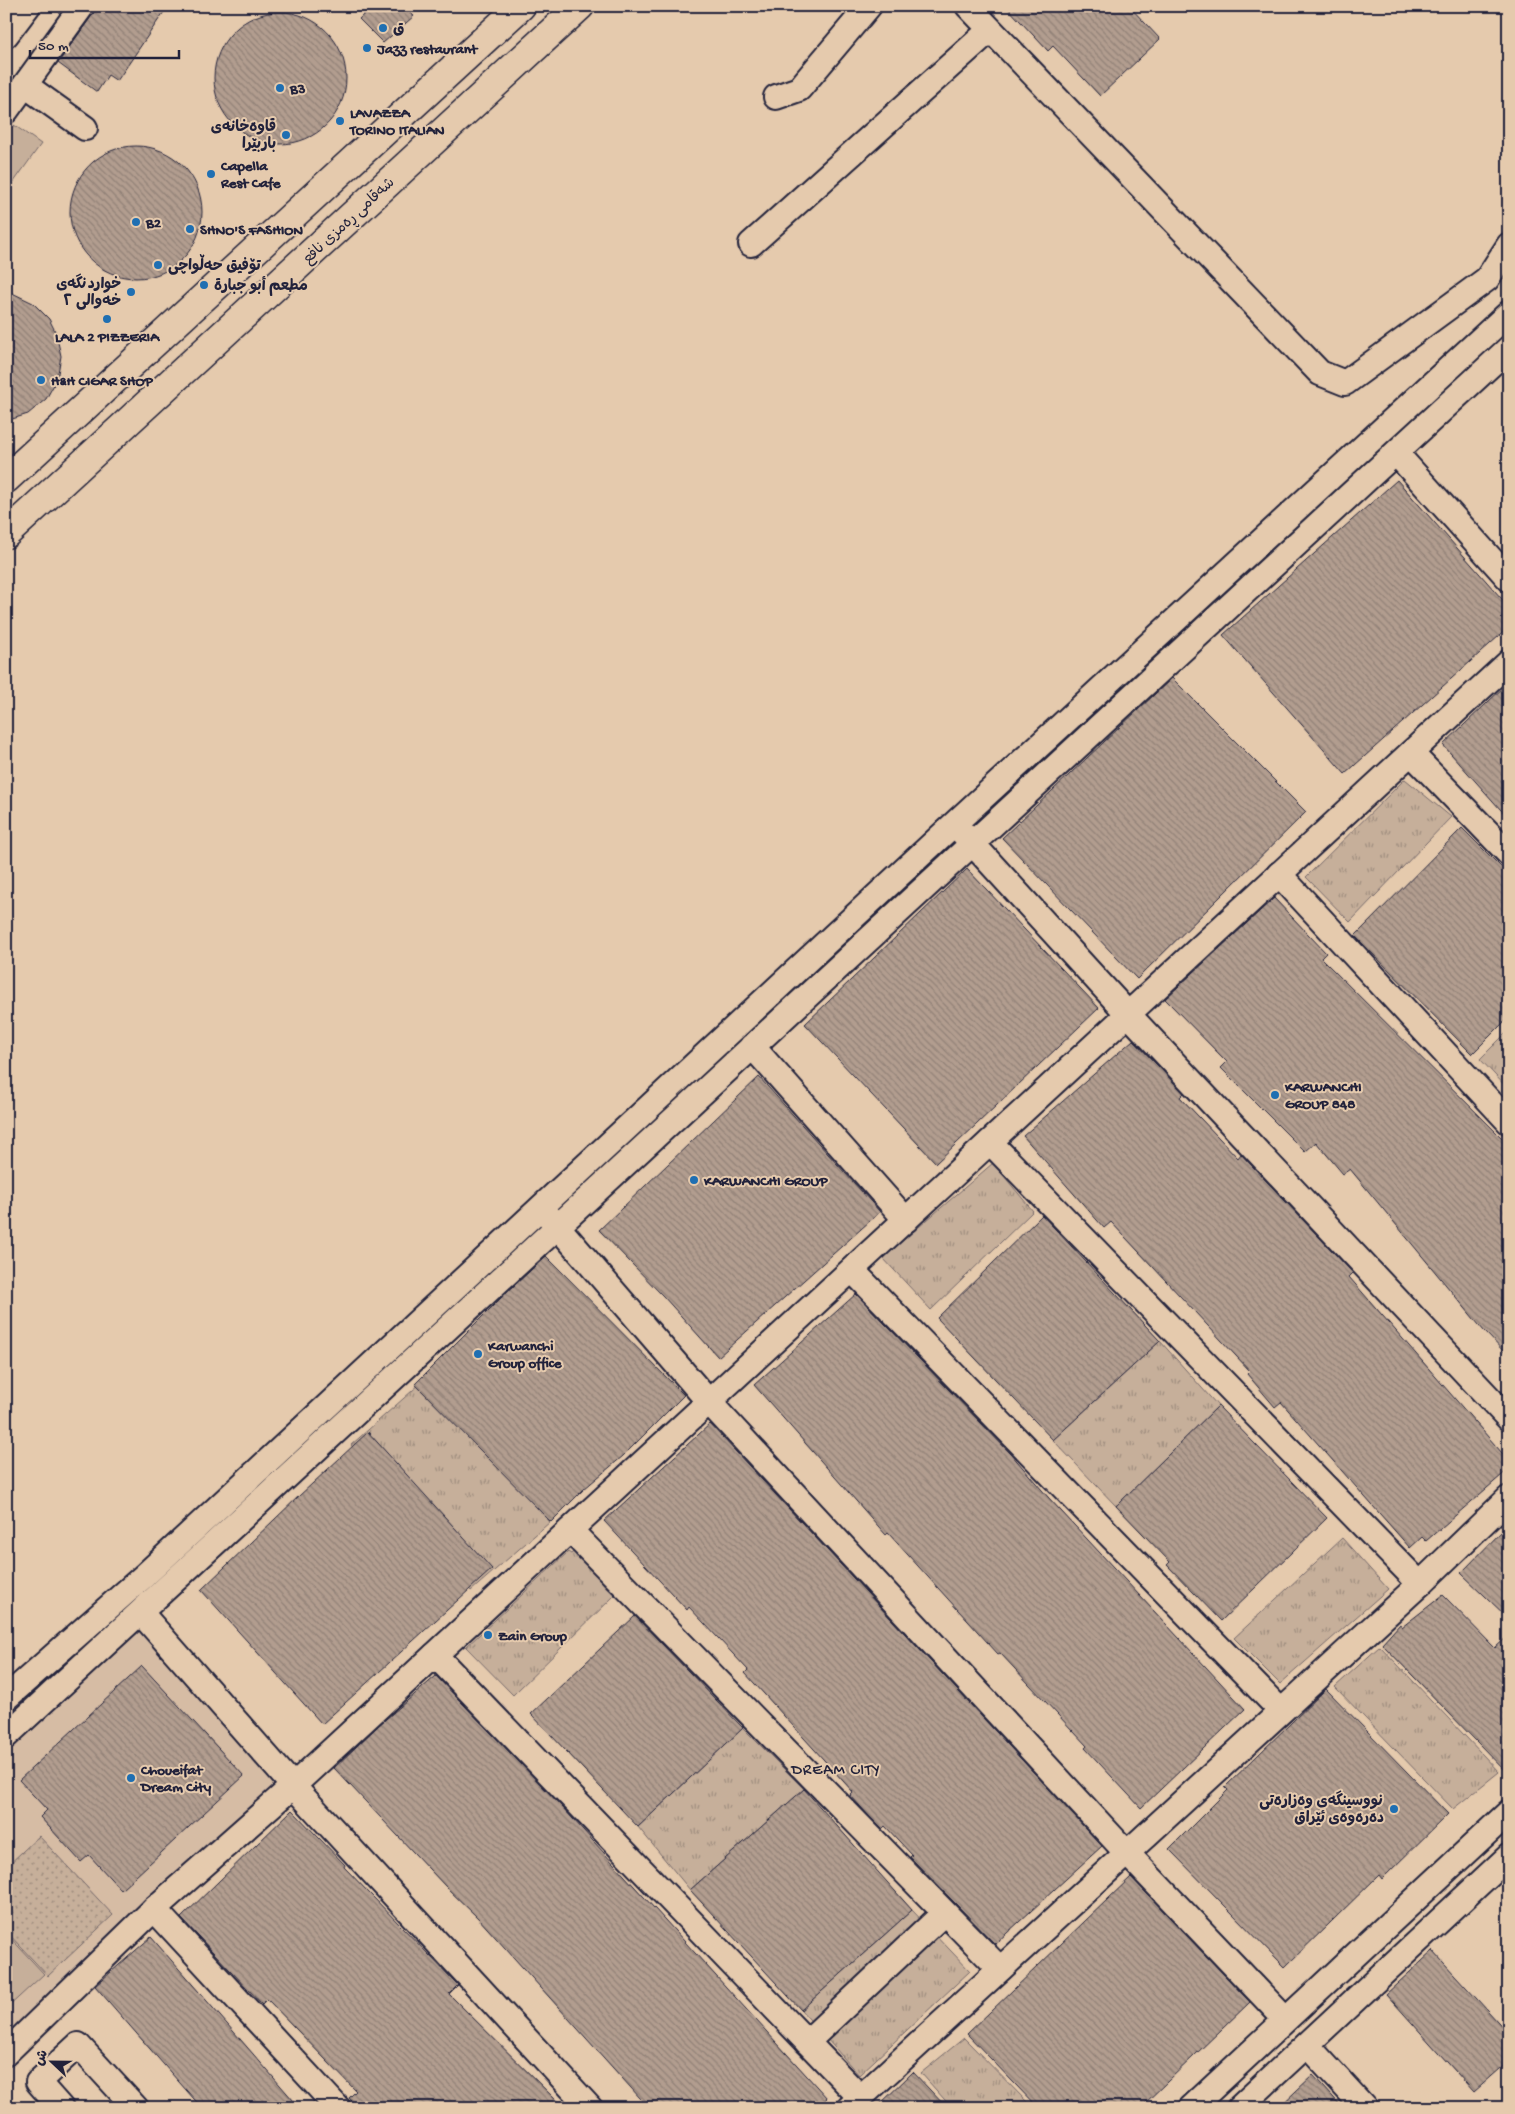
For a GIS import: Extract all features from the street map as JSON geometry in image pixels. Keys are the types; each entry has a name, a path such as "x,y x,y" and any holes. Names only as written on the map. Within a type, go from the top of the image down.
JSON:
{"main road":[{"path":"6,479 521,6"},
{"name":"شەقامی ڕەمزی نافع","path":"6,534 580,6"},
{"path":"152,345 145,358 145,364 150,376 162,381 168,381 180,374"},
{"path":"56,433 70,426 83,430 88,434 92,447 87,460 81,466"}],"street":[{"path":"6,35 28,6"},
{"path":"6,111 82,6"},
{"path":"776,97 799,89 869,6"},
{"path":"968,6 1320,373 1345,383 1358,375 1487,279 1509,246"},
{"path":"751,244 990,30"},
{"path":"25,85 85,128"},
{"path":"6,1698 144,1576 1509,313"},
{"path":"6,1736 1509,348"},
{"path":"1422,394 1440,412"},
{"path":"1396,453 1509,579"},
{"path":"6,2053 154,1908 294,1786 1509,662"},
{"path":"1410,753 1509,854"},
{"path":"955,824 1128,1014 1509,1419"},
{"path":"1279,874 1509,1121"},
{"path":"752,1046 906,1220"},
{"path":"990,1142 1420,1584"},
{"path":"541,1207 709,1402 1126,1852 1285,2019"},
{"path":"852,1270 1281,1711"},
{"path":"315,1418 332,1435"},
{"path":"435,1655 807,2042 854,2102 1420,1584 1509,1498"},
{"path":"570,1530 1000,1969"},
{"path":"140,1613 294,1786 590,2108"},
{"path":"1190,2108 1509,1812"},
{"path":"1239,2108 1509,1856"},
{"path":"154,1908 338,2108"},
{"path":"807,2042 944,1913"},
{"path":"1321,1986 1343,2011"},
{"path":"62,2108 38,2082 78,2045 136,2108"},
{"path":"1306,2045 1365,2108"},
{"path":"1243,2060 1265,2084"}],"shaded area":[{"path":"141,1613 293,1786 6,2054 6,1736"}],"green space":[{"path":"14,125 41,144 6,193 6,136"},
{"path":"1405,779 1451,817 1350,922 1306,877"},
{"path":"1509,1030 1509,1090 1480,1059"},
{"path":"993,1163 1033,1211 931,1310 883,1258"},
{"path":"1160,1341 1218,1406 1116,1506 1053,1440"},
{"path":"421,1383 550,1522 471,1591 351,1445"},
{"path":"1342,1538 1388,1589 1280,1684 1234,1638"},
{"path":"577,1549 606,1587 615,1595 513,1695 466,1647 568,1552 571,1554"},
{"path":"1380,1646 1499,1772 1453,1809 1335,1687"},
{"path":"743,1728 804,1789 690,1890 638,1827"},
{"path":"39,1836 113,1915 48,1976 6,1931 6,1867"},
{"path":"912,1910 970,1971 859,2075 801,2010"},
{"path":"6,1933 44,1974 6,2009"},
{"path":"964,2038 1033,2108 952,2108 921,2073"}],"building":[{"path":"96,6 168,6 117,81 108,75 97,92 58,63 93,14"},
{"path":"373,6 400,6 414,16 383,43 359,19"},
{"path":"1006,6 1129,6 1160,39 1100,96 1053,46 1048,51"},
{"name":"B3","path":"280,12 293,13 305,17 327,31 341,53 345,65 345,91 341,103 327,125 305,139 293,143 280,144 267,143 255,139 233,125 219,103 215,91 214,78 215,65 219,53 233,31 255,17 267,13"},
{"name":"B2","path":"136,146 149,147 161,151 183,165 197,187 201,199 201,225 197,237 183,259 161,273 149,277 136,278 123,277 111,273 89,259 75,237 71,225 70,212 71,199 75,187 89,165 111,151 123,147"},
{"path":"6,290 33,303 49,319 56,333 61,356 57,379 46,399 28,414 6,421"},
{"path":"1397,480 1509,607 1509,627 1345,774 1223,635"},
{"path":"1172,678 1306,812 1137,979 1002,838"},
{"path":"1509,682 1509,819 1443,745"},
{"path":"1462,828 1509,875 1509,1017 1472,1054 1355,936"},
{"path":"967,869 1099,1008 936,1163 805,1024"},
{"path":"1274,898 1326,953 1321,958 1509,1145 1509,1357 1484,1331 1350,1169 1343,1174 1316,1142 1305,1152 1221,1068 1227,1062 1165,999"},
{"path":"1133,1040 1184,1093 1180,1097 1238,1158 1241,1154 1353,1273 1349,1277 1509,1461 1509,1469 1426,1541 1422,1537 1410,1548 1281,1402 1275,1407 1247,1374 1250,1371 1111,1222 1104,1228 1023,1136"},
{"path":"759,1077 880,1212 718,1357 663,1296 599,1230"},
{"path":"1042,1215 1160,1341 1053,1440 937,1318"},
{"path":"546,1256 684,1395 623,1456 584,1489 551,1522 415,1384"},
{"path":"856,1294 1011,1454 1048,1497 1245,1709 1141,1808 1085,1748 1087,1746 1000,1653 998,1654 888,1533 886,1535 754,1385"},
{"path":"1218,1406 1327,1518 1221,1621 1167,1565 1170,1562 1116,1506"},
{"path":"710,1424 1102,1846 995,1944 910,1857 912,1855 885,1826 882,1829 869,1816 850,1795 853,1792 745,1673 748,1670 689,1607 687,1610 604,1521"},
{"path":"368,1432 492,1569 322,1724 201,1590"},
{"path":"1509,1524 1509,1619 1461,1573"},
{"path":"1443,1595 1495,1648 1509,1635 1509,1775 1382,1644 1400,1624 1402,1627"},
{"path":"635,1616 743,1728 638,1827 531,1714"},
{"name":"Choueifat Dream City","path":"142,1666 244,1776 121,1890 89,1855 81,1862 40,1817 47,1810 19,1780"},
{"path":"436,1676 553,1797 827,2098 816,2108 649,2108 478,1918 446,1887 334,1768 379,1725"},
{"path":"1326,1689 1448,1814 1382,1879 1379,1875 1285,1967 1169,1849 1228,1790 1225,1787"},
{"path":"804,1789 912,1910 801,2010 690,1890"},
{"path":"292,1810 345,1865 344,1867 458,1985 449,1994 564,2108 359,2108 349,2098 356,2091 267,1999 262,2004 181,1918"},
{"path":"1131,1877 1250,2002 1140,2108 1038,2108 967,2034"},
{"path":"151,1937 300,2108 202,2108 95,1986"},
{"path":"1433,1951 1509,2034 1509,2061 1474,2092 1386,1994"},
{"path":"913,2072 947,2108 876,2108"},
{"path":"1313,2075 1343,2108 1278,2108"}],"place":[{"name":"ق","path":"383,28"},
{"name":"Jazz restaurant","path":"367,48"},
{"name":"B3","path":"280,88"},
{"name":"LAVAZZA TORINO ITALIAN","path":"340,121"},
{"name":"قاوەخانەی باربێرا","path":"286,135"},
{"name":"Capella Rest Cafe","path":"211,174"},
{"name":"B2","path":"136,222"},
{"name":"SHNO'S FASHION","path":"190,229"},
{"name":"تۆفیق ‌حەڵواچی","path":"158,265"},
{"name":"مطعم أبو جبارة","path":"204,285"},
{"name":"خواردنگەی خەوالی ٢","path":"131,292"},
{"name":"LALA 2 PIZZERIA","path":"107,319"},
{"name":"H&H CIGAR SHOP","path":"41,380"},
{"name":"KARWANCHI GROUP 848","path":"1275,1095"},
{"name":"KARWANCHI GROUP","path":"694,1180"},
{"name":"Karwanchi Group office","path":"478,1354"},
{"name":"Zain Group","path":"488,1635"},
{"name":"Choueifat Dream City","path":"131,1778"},
{"name":"نووسینگەی وەزارەتی دەرەوەی ئێراق","path":"1394,1809"}],"district":[{"name":"DREAM CITY","path":"836,1768"}]}
